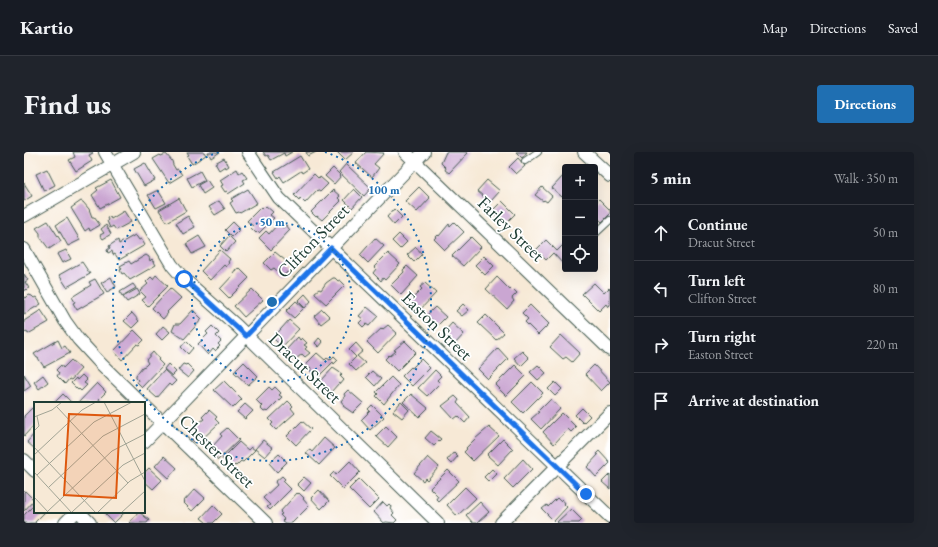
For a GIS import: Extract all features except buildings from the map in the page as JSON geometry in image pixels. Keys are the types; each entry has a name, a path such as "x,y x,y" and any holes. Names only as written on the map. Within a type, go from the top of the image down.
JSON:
{"street":[{"name":"Dracut Street","path":"105,152 172,265 184,279 246,336 438,523"},
{"path":"24,216 134,152"},
{"name":"Easton Street","path":"248,152 279,198 610,517"},
{"name":"Farley Street","path":"405,152 610,350"},
{"name":"Clifton Street","path":"145,441 424,152"},
{"path":"584,152 610,176"},
{"path":"24,249 65,321 78,339 140,402"},
{"name":"Chester Street","path":"145,407 266,523"},
{"path":"501,523 610,413"},
{"path":"24,460 34,470"},
{"path":"65,523 76,513"},
{"path":"78,513 90,523"}],"lane":[{"path":"524,161 538,152"},
{"path":"598,231 610,220"}],"route":[{"path":"184,279 237,326 246,336 331,248 586,494"}]}
